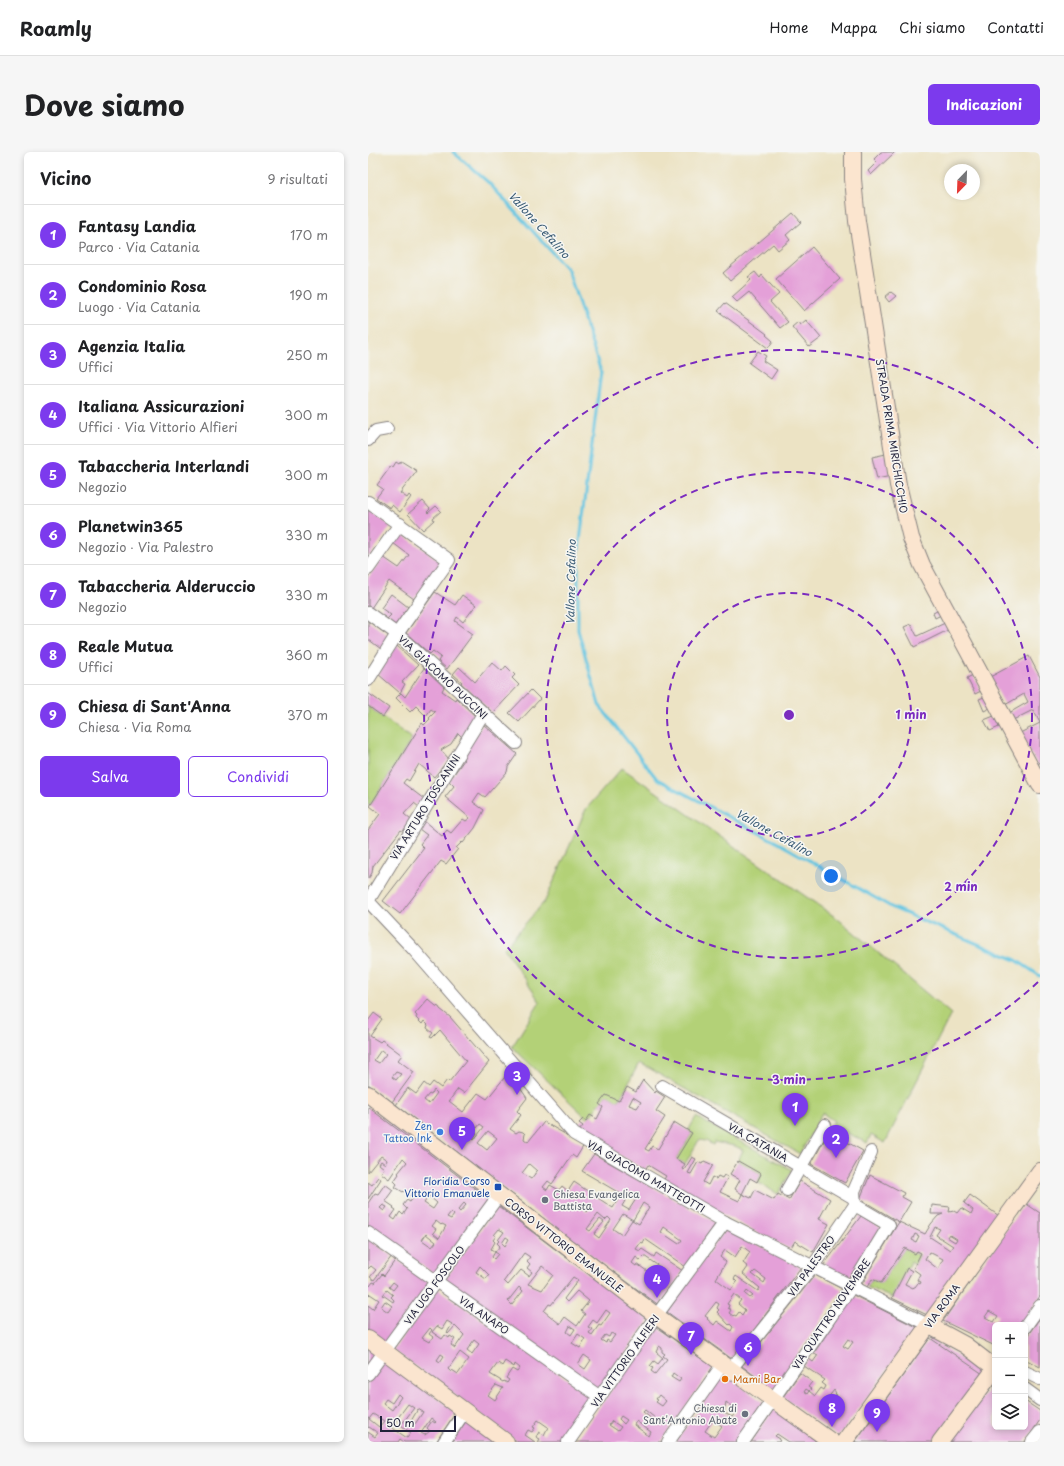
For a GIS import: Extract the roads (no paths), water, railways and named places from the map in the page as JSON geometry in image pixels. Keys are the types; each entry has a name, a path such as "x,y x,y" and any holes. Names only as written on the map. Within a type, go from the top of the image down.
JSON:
{"main road":[{"name":"STRADA PRIMA MIRICHICCHIO","path":"853,152 853,179 857,221 898,485 911,538 922,565 1040,783"},
{"name":"CORSO VITTORIO EMANUELE","path":"368,1094 656,1316 832,1442"},
{"name":"VIA ROMA","path":"844,1442 1040,1171"},
{"name":"VIA GIACOMO MATTEOTTI","path":"928,1325 964,1345"},
{"path":"368,1339 506,1442"},
{"path":"964,1345 992,1366"},
{"path":"940,1442 992,1372"}],"street":[{"path":"368,440 376,431 387,429"},
{"path":"368,502 449,560 397,634 368,680"},
{"path":"368,568 400,524"},
{"name":"VIA GIACOMO PUCCINI","path":"368,613 397,634 516,743"},
{"name":"VIA ARTURO TOSCANINI","path":"368,901 483,714"},
{"name":"VIA GIACOMO MATTEOTTI","path":"368,901 414,950 574,1134 725,1222 928,1325"},
{"name":"VIA CATANIA","path":"662,1086 800,1167 889,1225"},
{"path":"787,1190 825,1125"},
{"name":"VIA PALESTRO","path":"668,1442 727,1366 813,1266 854,1201 854,1191 871,1152"},
{"name":"VIA UGO FOSCOLO","path":"368,1374 499,1195"},
{"name":"VIA VITTORIO ALFIERI","path":"568,1442 656,1316 725,1222"},
{"name":"VIA QUATTRO NOVEMBRE","path":"743,1442 852,1286 889,1225"},
{"name":"VIA ANAPO","path":"368,1233 600,1397"},
{"path":"1028,1323 1040,1306"},
{"name":"VIA GIACOMO MATTEOTTI","path":"964,1345 992,1357"},
{"path":"1028,1373 1040,1378"},
{"path":"1028,1391 1040,1400"},
{"path":"444,1442 465,1412"},
{"path":"1032,1442 1040,1432"}],"waterway":[{"name":"Vallone Cefalino","path":"453,152 489,183 568,270 601,372 578,557 578,630 599,705 657,779 782,845 893,908 1016,960 1040,976"}],"place":[{"name":"Agenzia Italia","path":"517,1095"},
{"name":"Fantasy Landia","path":"795,1126"},
{"name":"Zen Tattoo Ink","path":"440,1132"},
{"name":"Tabaccheria Interlandi","path":"462,1150"},
{"name":"Condominio Rosa","path":"836,1158"},
{"name":"Floridia Corso Vittorio Emanuele","path":"498,1187"},
{"name":"Chiesa Evangelica Battista","path":"545,1200"},
{"name":"Italiana Assicurazioni","path":"657,1298"},
{"name":"Tabaccheria Alderuccio","path":"691,1355"},
{"name":"Planetwin365","path":"748,1366"},
{"name":"Mami Bar","path":"725,1379"},
{"name":"Chiesa di Sant'Antonio Abate","path":"745,1414"},
{"name":"Reale Mutua","path":"832,1427"},
{"name":"Chiesa di Sant'Anna","path":"877,1432"}]}
